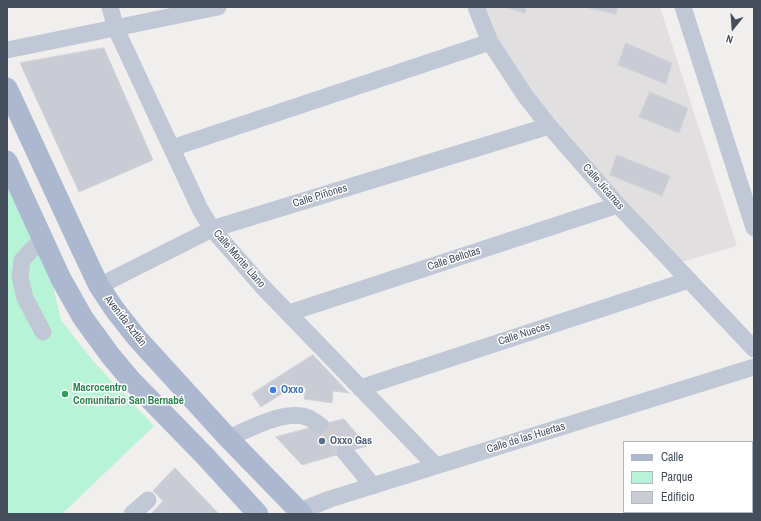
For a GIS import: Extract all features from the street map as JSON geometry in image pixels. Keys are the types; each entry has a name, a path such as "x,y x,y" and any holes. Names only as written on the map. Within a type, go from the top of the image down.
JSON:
{"main road":[{"name":"Avenida Aztlán","path":"7,88 100,286 137,338 228,438 300,513"},
{"path":"7,161 61,279 83,318 130,379 205,456 258,514"},
{"path":"205,456 228,438"}],"street":[{"name":"Calle Monte Llano","path":"110,7 116,29 200,209 212,229 261,285 436,466"},
{"path":"7,50 218,7"},
{"name":"Calle Jícamas","path":"476,7 490,42 522,91 549,126 618,205 754,349"},
{"path":"683,7 754,228"},
{"path":"172,148 490,42"},
{"name":"Calle Piñones","path":"100,286 212,229 549,126"},
{"name":"Calle Bellotas","path":"289,313 618,205"},
{"path":"42,239 22,260 20,277 25,298 43,332"},
{"name":"Calle Nueces","path":"360,388 689,280"},
{"name":"Calle de las Huertas","path":"300,513 330,499 754,367"},
{"path":"228,438 277,417 298,416 309,418 320,425"},
{"path":"345,452 373,486"},
{"path":"132,514 148,500"}],"shaded area":[{"path":"480,7 660,7 737,246 682,262 559,128 493,40"}],"green space":[{"name":"Macrocentro Comunitario San Bernabé","path":"7,183 42,239 61,320 93,361 154,426 62,514 7,514"}],"building":[{"path":"506,7 526,7 525,13"},
{"path":"585,7 618,7 616,14"},
{"path":"626,43 672,63 666,84 618,65"},
{"path":"104,48 153,160 79,192 20,63"},
{"path":"650,92 688,108 679,133 639,117"},
{"path":"617,155 670,176 662,196 610,175"},
{"path":"313,355 349,393 333,391 332,403 304,399 306,388 294,386 283,374"},
{"name":"Oxxo","path":"283,374 294,386 261,407 252,394"},
{"name":"Oxxo Gas","path":"344,419 367,446 302,465 276,437"},
{"path":"175,468 219,514 151,514 163,501 153,491"}],"tunnel":[{"path":"320,425 345,452"}],"place":[{"name":"Oxxo","path":"273,390"},
{"name":"Macrocentro Comunitario San Bernabé","path":"65,394"},
{"name":"Oxxo Gas","path":"322,441"}]}
